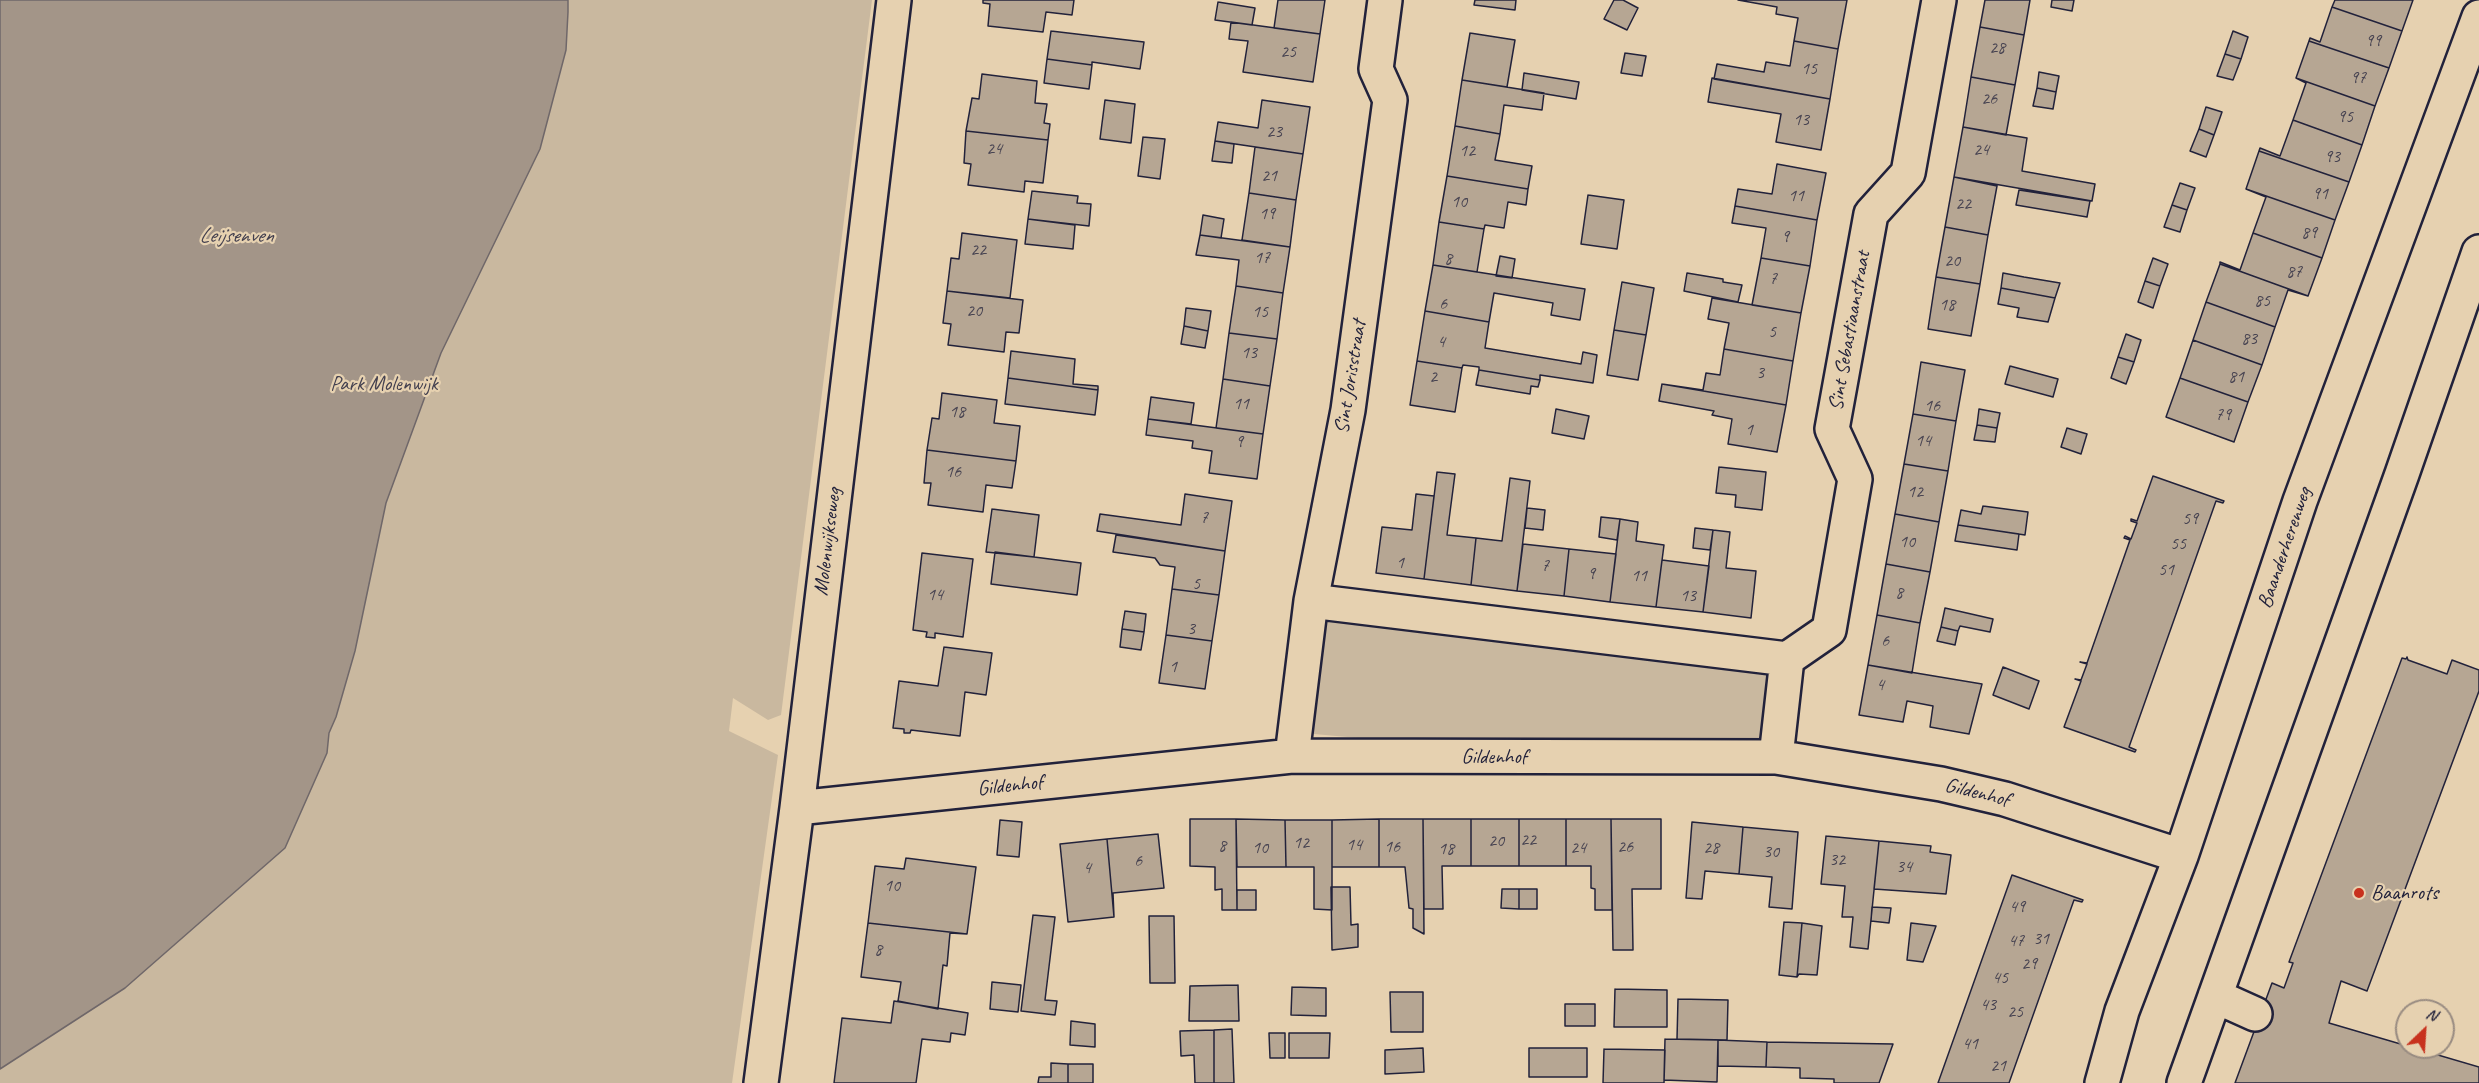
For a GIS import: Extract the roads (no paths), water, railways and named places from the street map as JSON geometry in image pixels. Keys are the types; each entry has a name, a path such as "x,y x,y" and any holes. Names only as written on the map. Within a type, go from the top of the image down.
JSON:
{"street":[{"name":"Molenwijkseweg","path":"761,1083 797,808 894,0"},
{"name":"Sint Jorisstraat","path":"1292,756 1311,601 1348,410 1389,100 1376,69 1385,0"},
{"name":"Sint Sebastiaanstraat","path":"1787,658 1829,630 1855,479 1832,429 1871,214 1908,173 1939,0"},
{"name":"Baanderherenweg","path":"2102,1083 2122,1011 2181,856 2300,501 2479,16"},
{"path":"2184,1083 2479,252"},
{"path":"1311,601 1787,658 1776,757"},
{"name":"Gildenhof","path":"797,808 1292,756 1776,757 1941,784 2005,799 2181,856"},
{"path":"2215,996 2255,1014"}],"water":[{"name":"Leijsenven","path":"0,0 568,0 568,12 566,50 540,149 441,353 386,503 355,651 336,717 329,733 327,753 285,848 125,988 0,1069"}],"place":[{"name":"Baanrots","path":"2359,893"}],"park label":[{"name":"Park Molenwijk","path":"384,384"}]}
